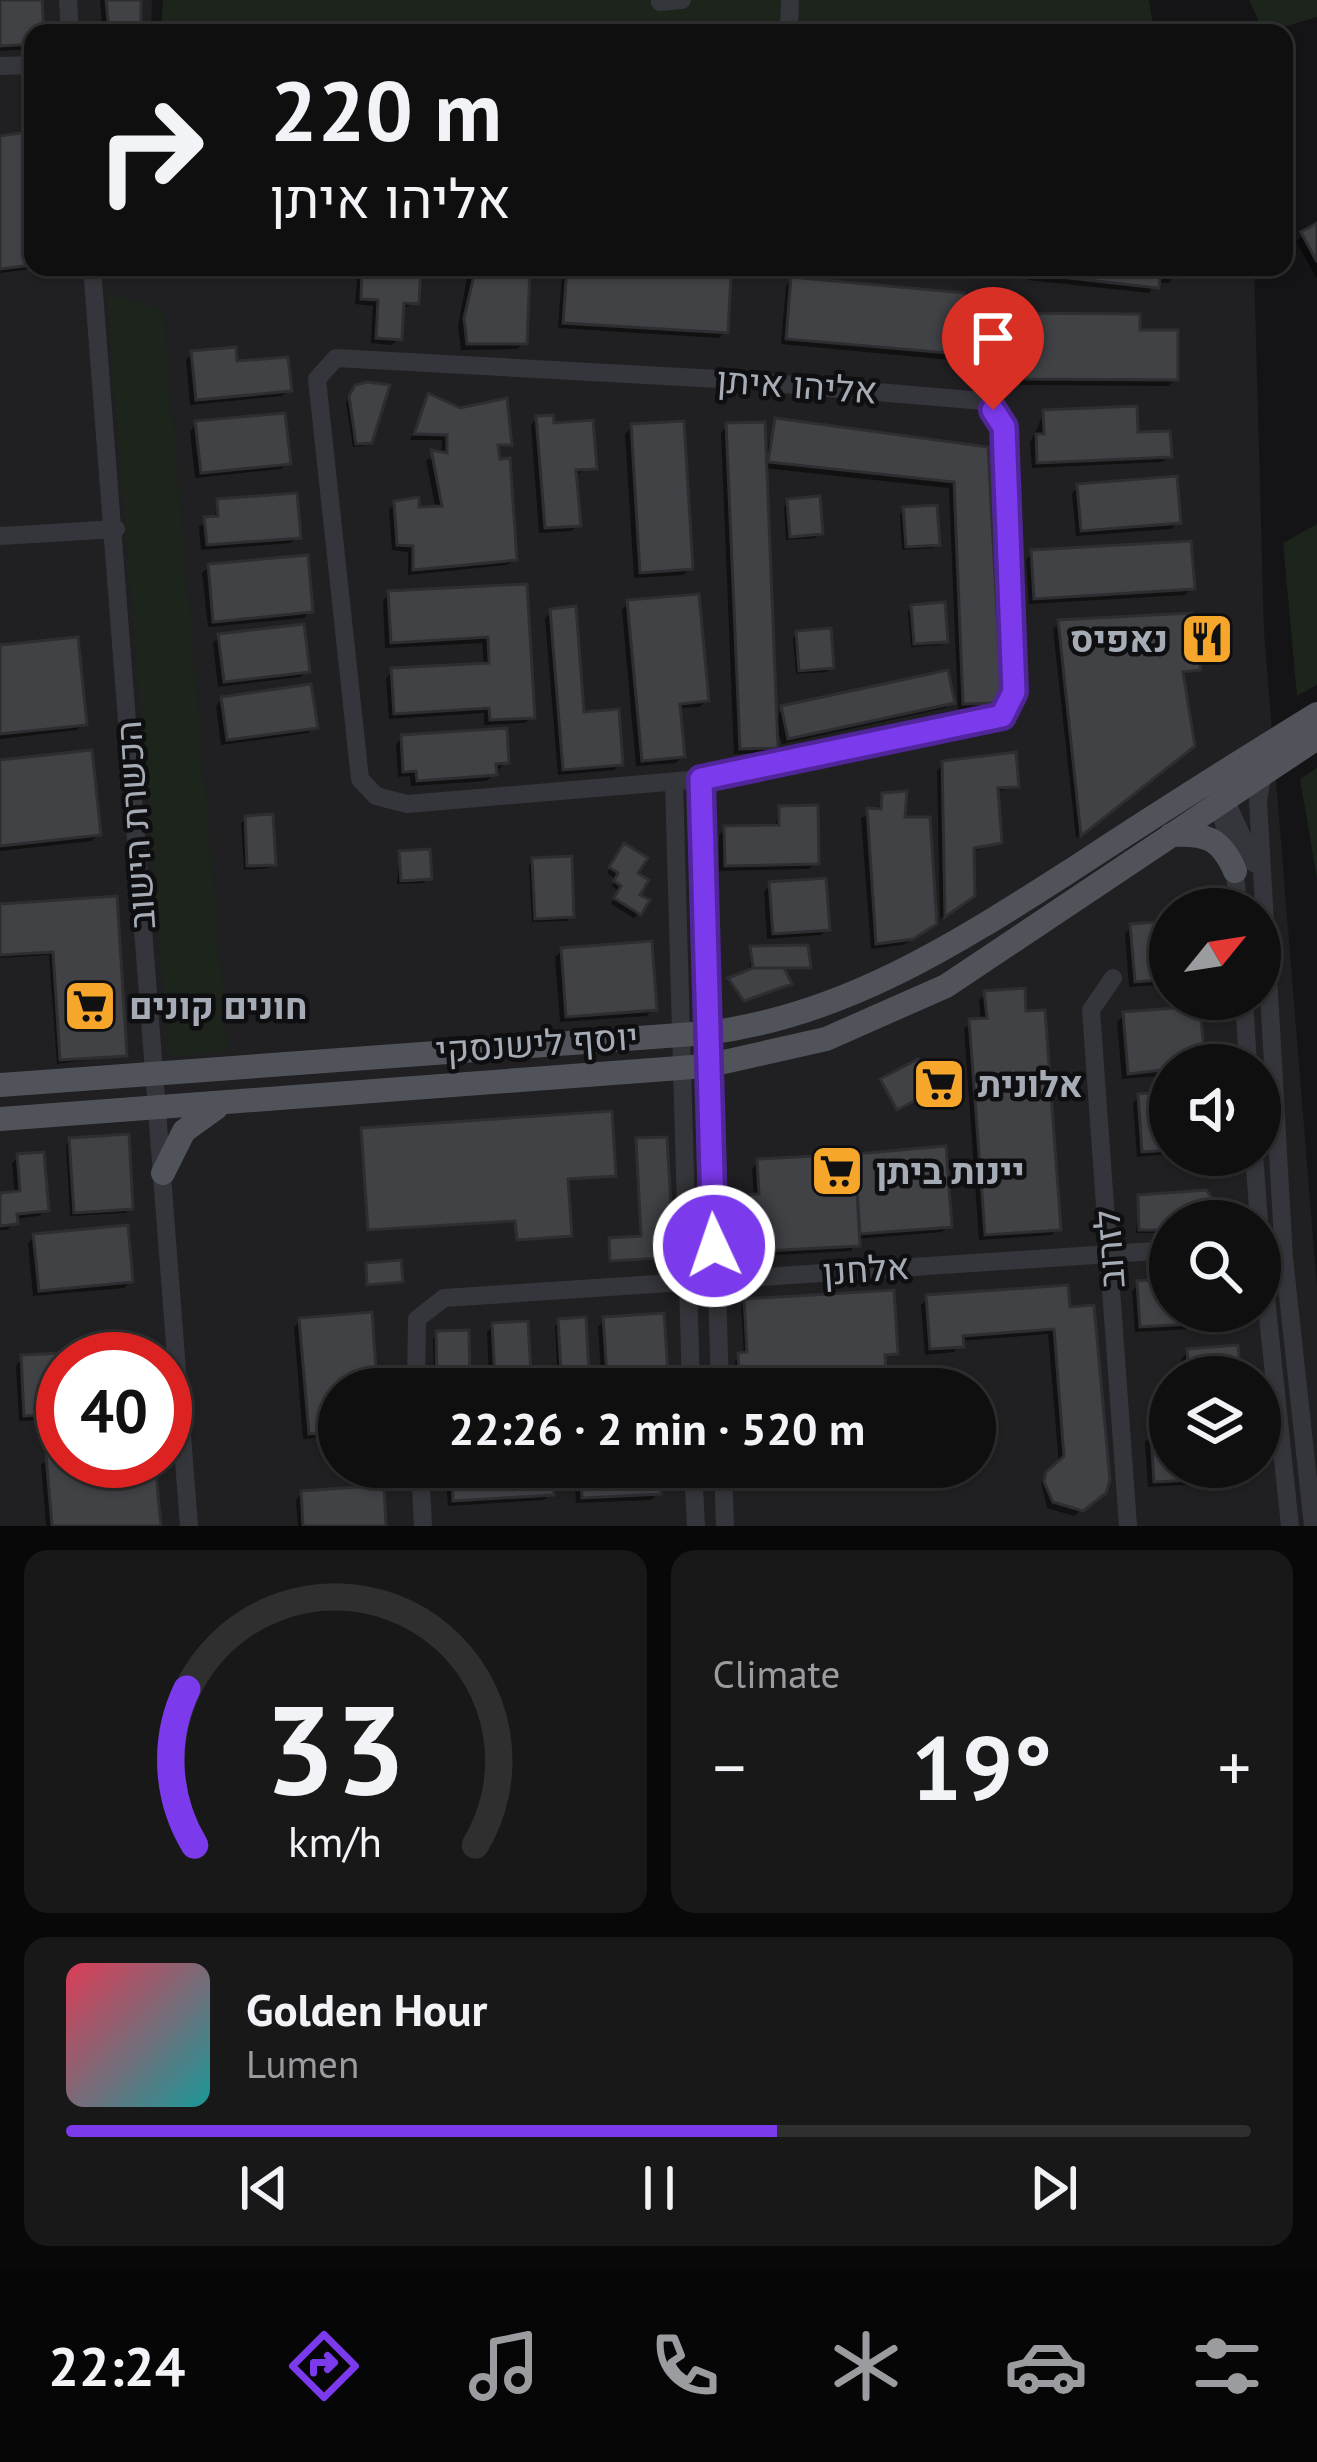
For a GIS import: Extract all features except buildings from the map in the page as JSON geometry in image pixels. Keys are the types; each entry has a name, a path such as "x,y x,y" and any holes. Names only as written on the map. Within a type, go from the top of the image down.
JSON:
{"main road":[{"path":"1218,795 1317,714"},
{"path":"1218,795 1317,739"},
{"name":"יוסף לישנסקי","path":"0,1085 148,1069 707,1033 797,1016 869,988 1218,795"},
{"name":"יוסף לישנסקי","path":"0,1119 706,1066 826,1039 903,1009 946,986 1169,835 1218,795"},
{"path":"1169,835 1213,838 1226,849 1235,871"},
{"path":"163,1173 184,1131 226,1103"}],"street":[{"path":"660,2 682,0"},
{"name":"הכשרת הישוב","path":"93,276 116,529 148,1069 158,1108 189,1526"},
{"name":"אליהו איתן","path":"336,358 736,380 982,401 1004,427 1014,692 1002,716 674,782 390,802 376,796 360,778 317,379 336,358"},
{"path":"0,536 116,529"},
{"path":"1263,771 1258,800 1263,888"},
{"path":"701,779 710,944 706,1066 719,1368"},
{"path":"674,782 690,1368"},
{"path":"1218,795 1233,850 1236,888"},
{"path":"1218,795 1249,843 1261,888"},
{"name":"לזרוב","path":"1112,978 1091,1010 1128,1526"},
{"path":"1270,1020 1284,1258 1313,1526"},
{"name":"אלחנן","path":"415,1368 413,1332 422,1310 444,1298 1149,1251"},
{"path":"1269,1332 1290,1526"},
{"path":"421,1488 423,1526"},
{"path":"695,1488 696,1526"},
{"path":"723,1488 725,1526"}],"shaded area":[{"path":"0,0 152,0 151,24 24,24 24,276 1254,276 1264,632 1317,1287 1317,1526 0,1526"},
{"path":"163,0 1149,0 1153,24 162,24"},
{"path":"1249,0 1317,0 1317,17 1293,24 1260,24"},
{"path":"106,293 163,310 228,1052 169,1056"},
{"path":"1317,524 1317,685 1297,696 1283,543"},
{"path":"1317,768 1317,879 1300,779"}],"place":[{"name":"נאפיס","path":"1207,639"},
{"name":"חונים קונים","path":"90,1006"},
{"name":"אלונית","path":"939,1084"},
{"name":"יינות ביתן","path":"837,1171"}],"route":[{"path":"714,1246 706,1066 710,944 701,779 982,724 1002,716 1014,692 1004,427 993,410"}]}
